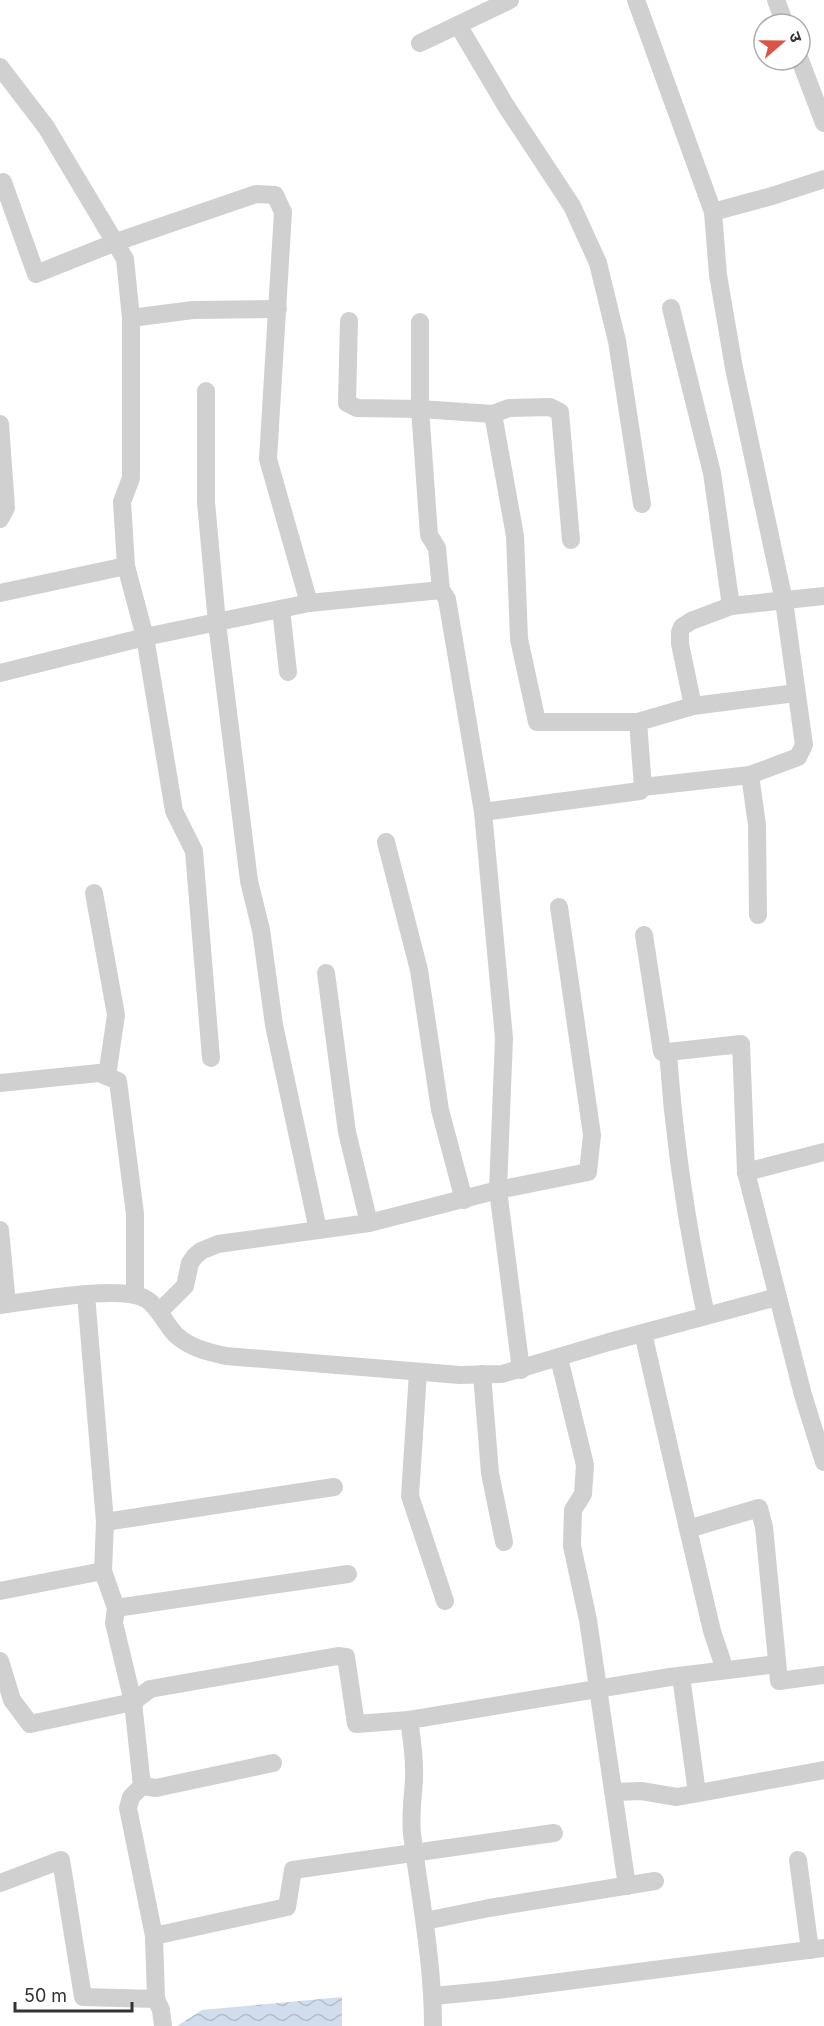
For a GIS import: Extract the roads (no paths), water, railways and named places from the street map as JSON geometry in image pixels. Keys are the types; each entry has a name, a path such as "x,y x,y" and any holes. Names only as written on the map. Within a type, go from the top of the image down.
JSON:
{"street":[{"path":"420,43 510,0"},
{"path":"483,812 640,791 643,787 750,775 798,757 804,745 784,601 734,368 718,275 713,212 636,0"},
{"path":"458,25 506,106 572,206 598,263 617,341 642,504"},
{"path":"0,67 46,127 125,259 131,318 131,478 122,502 126,566 145,637 174,811 194,851 211,1058"},
{"path":"805,72 824,123"},
{"path":"713,212 824,179"},
{"path":"0,183 3,182 36,274 116,242 256,194 275,195 283,212 268,459 309,603"},
{"path":"671,308 712,473 731,606"},
{"path":"131,318 193,310 278,309"},
{"path":"349,321 347,403 357,408 493,414 509,408 550,407 560,412 571,540"},
{"path":"420,322 420,409 429,534 437,549 441,590 447,599 483,812 504,1038 498,1190 521,1370"},
{"path":"206,391 206,502 217,623 249,881 261,930 274,1024 318,1230"},
{"path":"493,414 515,536 519,639 537,722 638,722 693,706 796,693"},
{"path":"0,424 6,508 0,519"},
{"path":"0,592 126,566"},
{"path":"0,673 145,637 309,603 441,590"},
{"path":"693,706 680,644 682,627 691,621 731,606 824,596"},
{"path":"281,609 288,672"},
{"path":"638,722 643,787"},
{"path":"750,775 757,825 758,915"},
{"path":"386,842 419,970 440,1110 464,1200"},
{"path":"94,892 116,1015 107,1076"},
{"path":"159,1312 185,1286 190,1263 201,1251 218,1244 369,1223 498,1190 588,1173 592,1135 559,907"},
{"path":"644,936 662,1053 741,1044 746,1172 777,1297 821,1443 824,1462"},
{"path":"326,973 347,1132 369,1223"},
{"path":"668,1052 676,1145 706,1315"},
{"path":"0,1083 99,1073 117,1081 135,1214 135,1293"},
{"path":"746,1172 824,1152"},
{"path":"0,1230 3,1305 109,1292 135,1293 149,1300 176,1335 197,1349 226,1356 418,1372 502,1374 706,1315 777,1297"},
{"path":"86,1295 105,1522 103,1571 116,1608 114,1623 134,1702 142,1786"},
{"path":"643,1333 712,1631 725,1670"},
{"path":"559,1358 585,1465 584,1494 573,1510 572,1546 588,1620 627,1886"},
{"path":"418,1372 410,1496 445,1601"},
{"path":"482,1374 490,1473 504,1542"},
{"path":"105,1522 334,1487"},
{"path":"688,1529 759,1508 764,1527 779,1681 824,1675"},
{"path":"0,1591 103,1571"},
{"path":"116,1608 348,1574"},
{"path":"0,1661 6,1703 30,1724 134,1702 150,1689 338,1656 346,1657 356,1724 409,1720 681,1676 777,1664"},
{"path":"681,1676 697,1793"},
{"path":"409,1720 413,1746 414,1780 410,1810 433,1995 433,2026"},
{"path":"142,1786 156,1788 273,1763"},
{"path":"614,1792 641,1791 677,1797 824,1770"},
{"path":"142,1786 131,1797 128,1808 154,1936 156,1999 161,2010 163,2026"},
{"path":"154,1936 287,1907 293,1870 554,1833"},
{"path":"0,1883 61,1860 83,1997 156,1999"},
{"path":"433,1995 497,1990 817,1949 798,1860"},
{"path":"425,1921 489,1908 655,1881"}],"water":[{"path":"342,1997 342,2026 177,2026 202,2010"}]}
